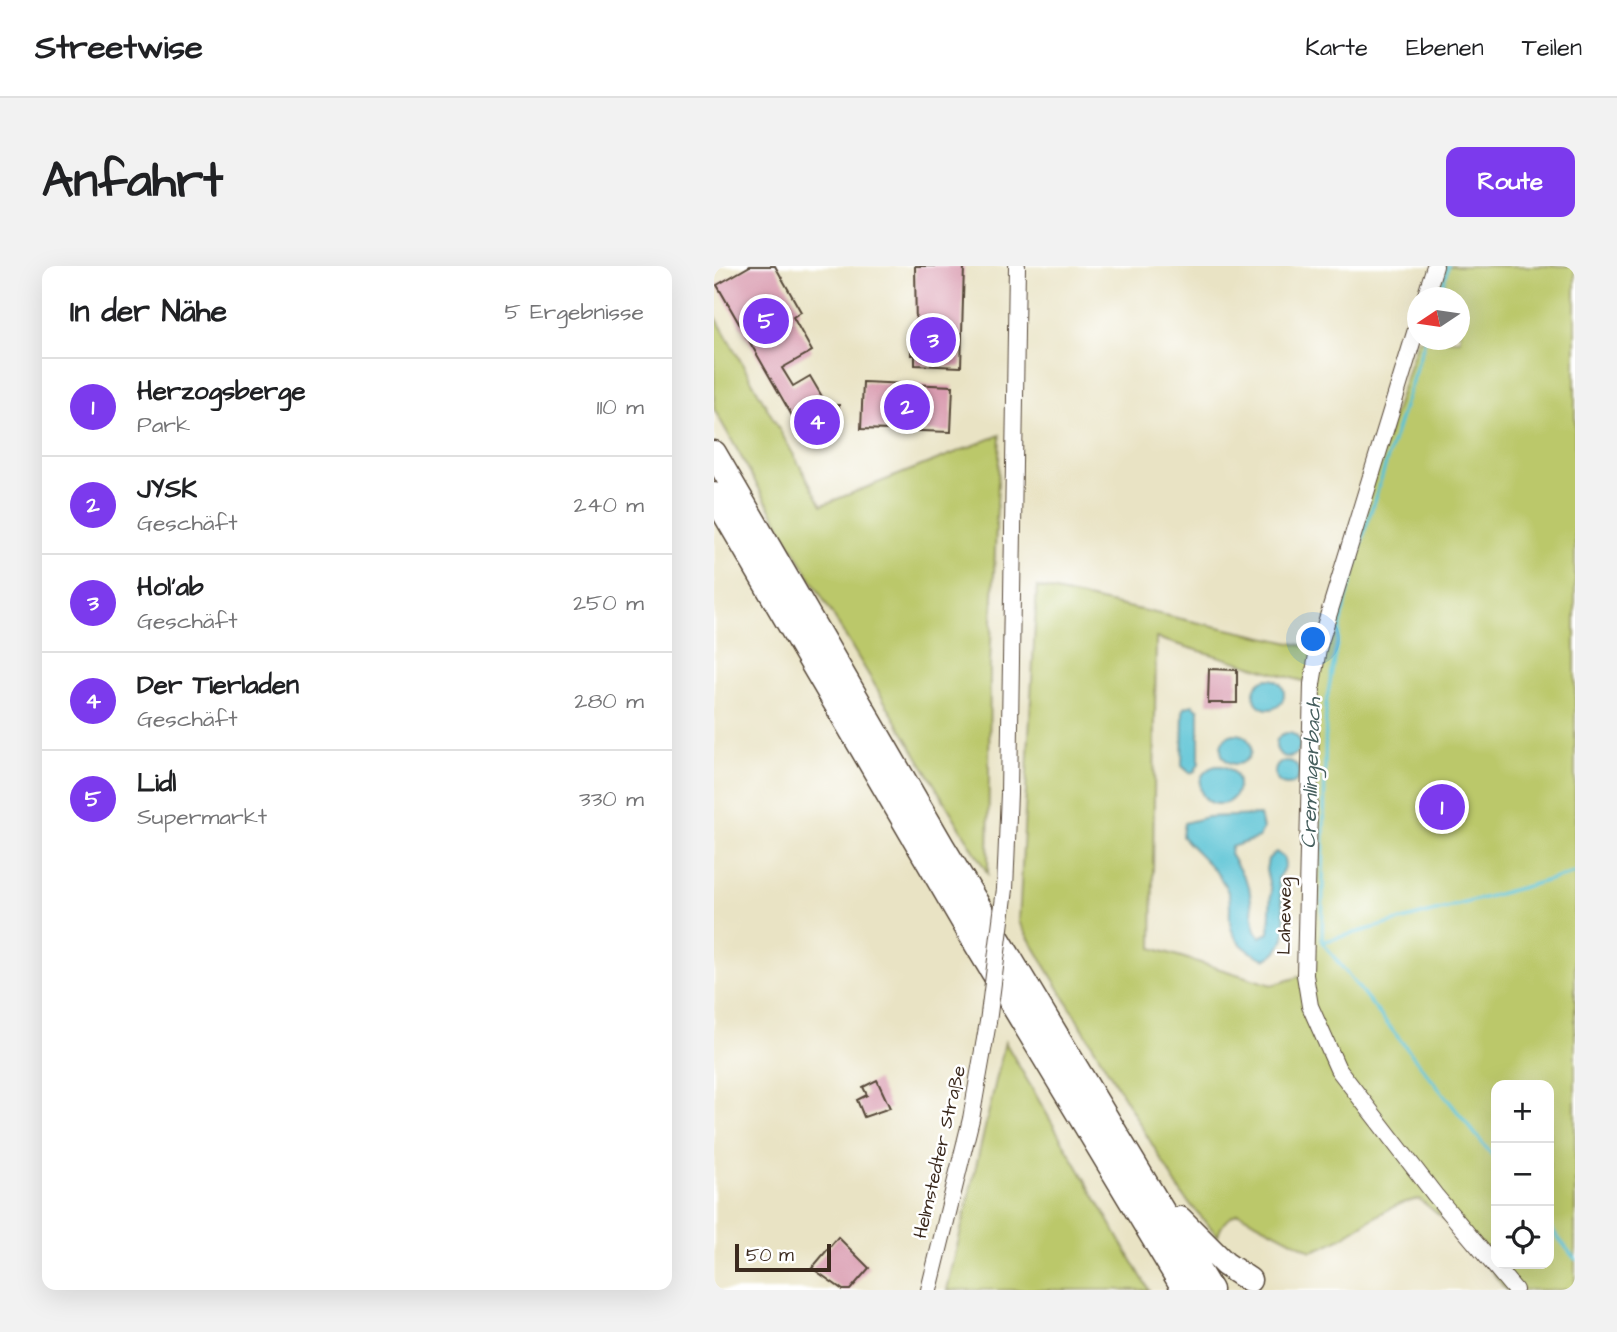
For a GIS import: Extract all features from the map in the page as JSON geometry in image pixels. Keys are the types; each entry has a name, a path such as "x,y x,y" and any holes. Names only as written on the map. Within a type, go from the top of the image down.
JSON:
{"highway":[{"path":"714,453 942,846 1210,1290"},
{"path":"714,495 977,945 1182,1285"},
{"path":"1142,1178 1203,1244 1249,1280"}],"street":[{"name":"Helmstedter Straße","path":"929,1290 971,1119 988,1022 1005,889 1009,793 1017,266"},
{"path":"1428,287 1435,266"},
{"name":"Laheweg","path":"1410,350 1318,649 1312,684 1305,975 1310,1006 1338,1069 1435,1195 1515,1290"}],"green space":[{"path":"1439,266 1575,266 1575,1290 1506,1290 1464,1235 1419,1199 1391,1208 1339,1239 1311,1251 1239,1213 1225,1222 1218,1236 1183,1196 1019,922 1037,587 1318,649 1415,350 1470,350 1470,287 1432,287","holes":["1156,638 1312,684 1305,975 1272,985 1152,948"]},
{"path":"714,314 822,505 1000,435 990,666 988,874 798,557 714,409"},
{"path":"1005,1042 1149,1290 947,1290"}],"water":[{"path":"1269,679 1275,680 1283,688 1283,700 1275,708 1269,709 1263,708 1255,700 1254,694 1255,688 1263,680"},
{"path":"1193,705 1199,710 1199,763 1195,771 1190,773 1182,766 1183,712 1185,707"},
{"path":"1288,733 1296,737 1300,745 1296,753 1288,757 1280,753 1276,745 1280,737"},
{"path":"1236,734 1247,738 1251,749 1247,760 1236,764 1225,760 1221,749 1225,738"},
{"path":"1287,761 1295,765 1299,773 1295,781 1287,785 1279,781 1275,773 1279,765"},
{"path":"1219,766 1233,771 1238,785 1233,799 1219,804 1205,799 1200,785 1205,771"},
{"path":"1260,815 1263,829 1259,838 1231,847 1230,854 1249,886 1255,931 1260,937 1269,933 1271,891 1266,870 1268,859 1276,852 1284,858 1285,866 1278,878 1285,933 1276,952 1266,959 1248,950 1234,935 1230,922 1229,898 1223,882 1182,836 1184,823 1207,817"}],"building":[{"path":"750,266 775,266 801,312 793,317 812,351 782,368 793,386 810,376 827,405 839,405 839,421 806,440 717,285"},
{"path":"915,266 964,266 961,367 915,365 915,355 911,355 912,331 916,331"},
{"path":"863,382 953,386 951,432 861,429"},
{"path":"1209,669 1237,670 1237,703 1208,703"},
{"path":"877,1080 890,1108 864,1117 857,1100 867,1095 863,1087"},
{"path":"838,1237 869,1268 850,1290 843,1290 812,1268"}],"waterway":[{"name":"Cremlingerbach","path":"1442,287 1448,266"},
{"name":"Cremlingerbach","path":"1422,350 1365,530 1342,616 1326,704 1322,942 1491,1154"},
{"path":"1322,942 1575,873"},
{"name":"Cremlingerbach","path":"1554,1232 1575,1259"}],"place":[{"name":"Lidl","path":"766,321"},
{"name":"Hol'ab","path":"933,340"},
{"name":"JYSK","path":"907,407"},
{"name":"Der Tierladen","path":"817,422"},
{"name":"Herzogsberge","path":"1442,807"}]}
